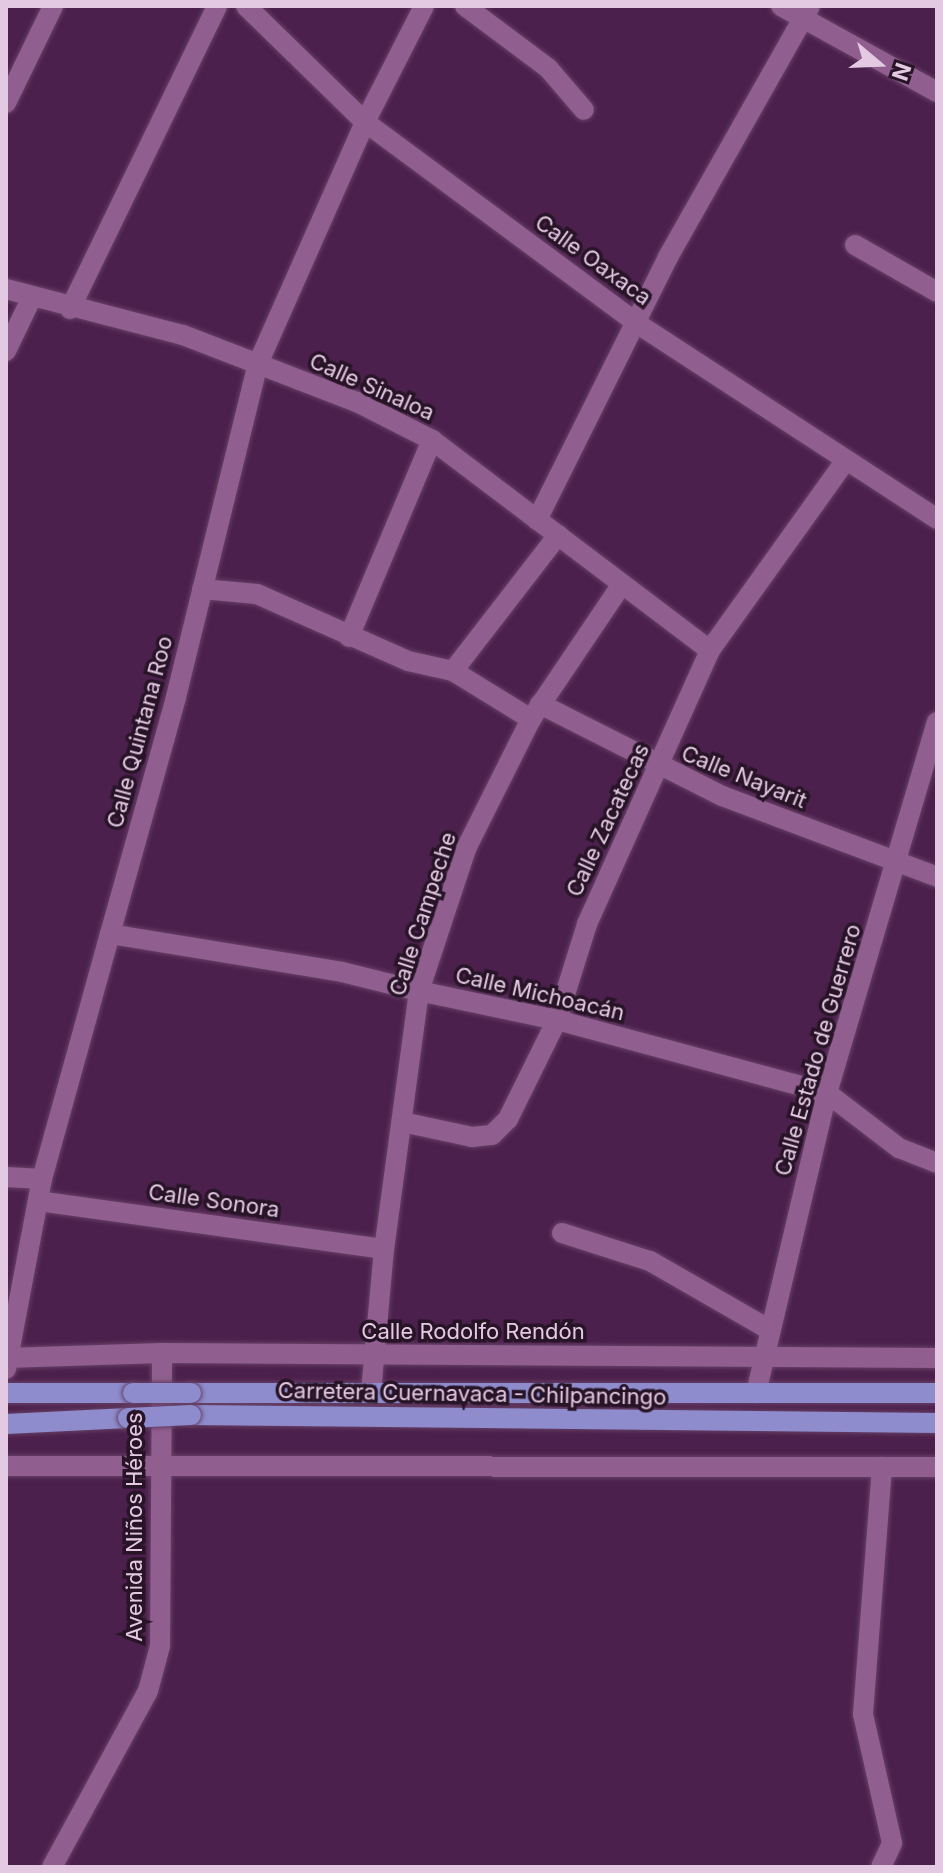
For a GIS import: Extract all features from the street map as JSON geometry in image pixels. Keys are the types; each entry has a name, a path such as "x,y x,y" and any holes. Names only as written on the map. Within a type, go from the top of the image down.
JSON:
{"main road":[{"name":"Carretera Cuernavaca - Chilpancingo","path":"6,1393 937,1393"},
{"name":"Carretera Cuernavaca - Chilpancingo","path":"6,1424 191,1415 937,1423"}],"street":[{"path":"6,103 53,6"},
{"path":"70,309 217,6"},
{"name":"Calle Oaxaca","path":"246,6 365,122 635,322 844,463 937,519"},
{"name":"Calle Quintana Roo","path":"7,1362 42,1179 202,589 257,366 365,122 424,6"},
{"path":"465,6 548,68 584,110"},
{"path":"781,6 806,11 937,92"},
{"path":"537,520 635,322 806,11"},
{"path":"855,245 937,292"},
{"name":"Calle Sinaloa","path":"6,289 70,309 183,335 357,402 432,440 710,650"},
{"path":"6,351 32,297"},
{"path":"349,637 432,440"},
{"name":"Calle Zacatecas","path":"402,1122 472,1137 492,1135 508,1119 557,1020 587,924 710,650 844,463"},
{"path":"453,671 558,535"},
{"name":"Calle Campeche","path":"371,1393 384,1249 419,991 466,849 536,711 622,584"},
{"name":"Calle Nayarit","path":"202,589 257,594 408,661 453,671 659,768 778,819 898,860 937,877"},
{"name":"Calle Estado de Guerrero","path":"756,1393 827,1093 937,722"},
{"name":"Calle Michoacán","path":"110,934 342,972 557,1020 827,1093 899,1148 937,1163"},
{"path":"6,1177 42,1179"},
{"name":"Calle Sonora","path":"38,1201 384,1249"},
{"path":"562,1233 650,1261 770,1330"},
{"name":"Calle Rodolfo Rendón","path":"7,1362 162,1353 937,1358"},
{"name":"Avenida Niños Héroes","path":"52,1867 152,1676 160,1646 158,1467 162,1353"},
{"path":"6,1466 937,1467"},
{"path":"881,1867 892,1843 863,1714 882,1467"}]}
